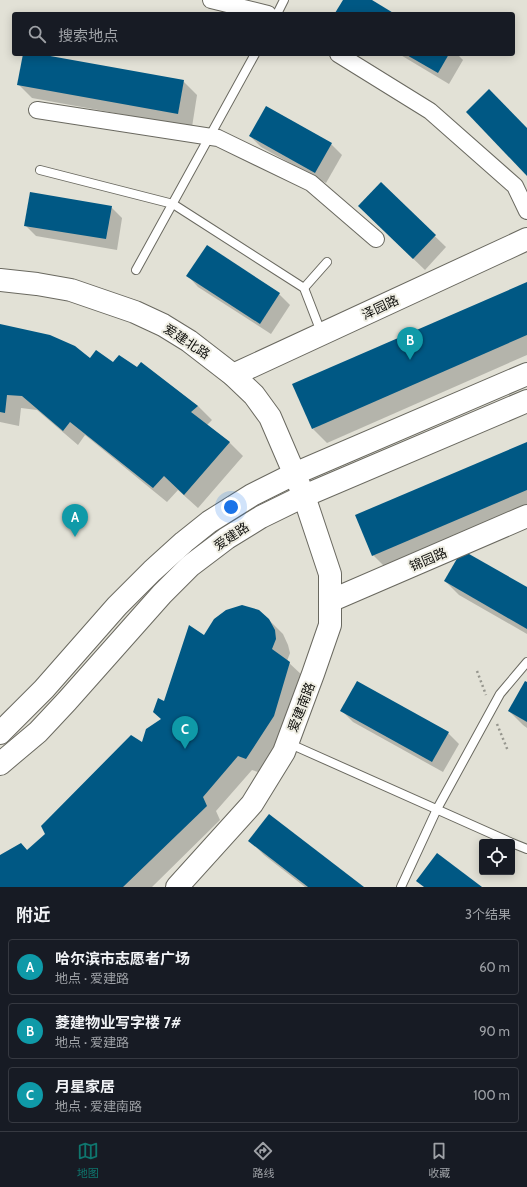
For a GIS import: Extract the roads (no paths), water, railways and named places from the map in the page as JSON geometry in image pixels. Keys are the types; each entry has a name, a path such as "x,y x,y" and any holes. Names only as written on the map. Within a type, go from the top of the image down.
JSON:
{"street":[{"path":"211,0 260,12"},
{"path":"341,56 430,110 515,186 527,211"},
{"path":"37,110 218,138 311,182 376,239"},
{"name":"泽园路","path":"233,375 527,239"},
{"name":"爱建北路","path":"0,280 71,290 135,312 163,325 189,341 233,375 254,395 270,417 304,496"},
{"name":"爱建路","path":"0,733 44,690 117,606 152,571 184,542 231,507 294,474 527,374"},
{"name":"爱建路","path":"0,764 38,732 157,599 190,566 227,538 261,517 304,496 527,401"},
{"name":"爱建南路","path":"177,887 252,804 284,752 330,625 330,574 304,496"},
{"name":"锦园路","path":"330,601 527,516"}],"lane":[{"path":"277,12 284,0"},
{"path":"136,270 254,56"},
{"path":"40,170 173,204 304,288 322,334"},
{"path":"304,288 327,262"},
{"path":"401,887 437,810 500,694 527,662"},
{"path":"287,743 504,839"},
{"path":"515,844 527,849"}],"place":[{"name":"菱建物业写字楼 7#","path":"410,360"},
{"name":"哈尔滨市志愿者广场","path":"75,537"},
{"name":"月星家居","path":"185,749"}]}
